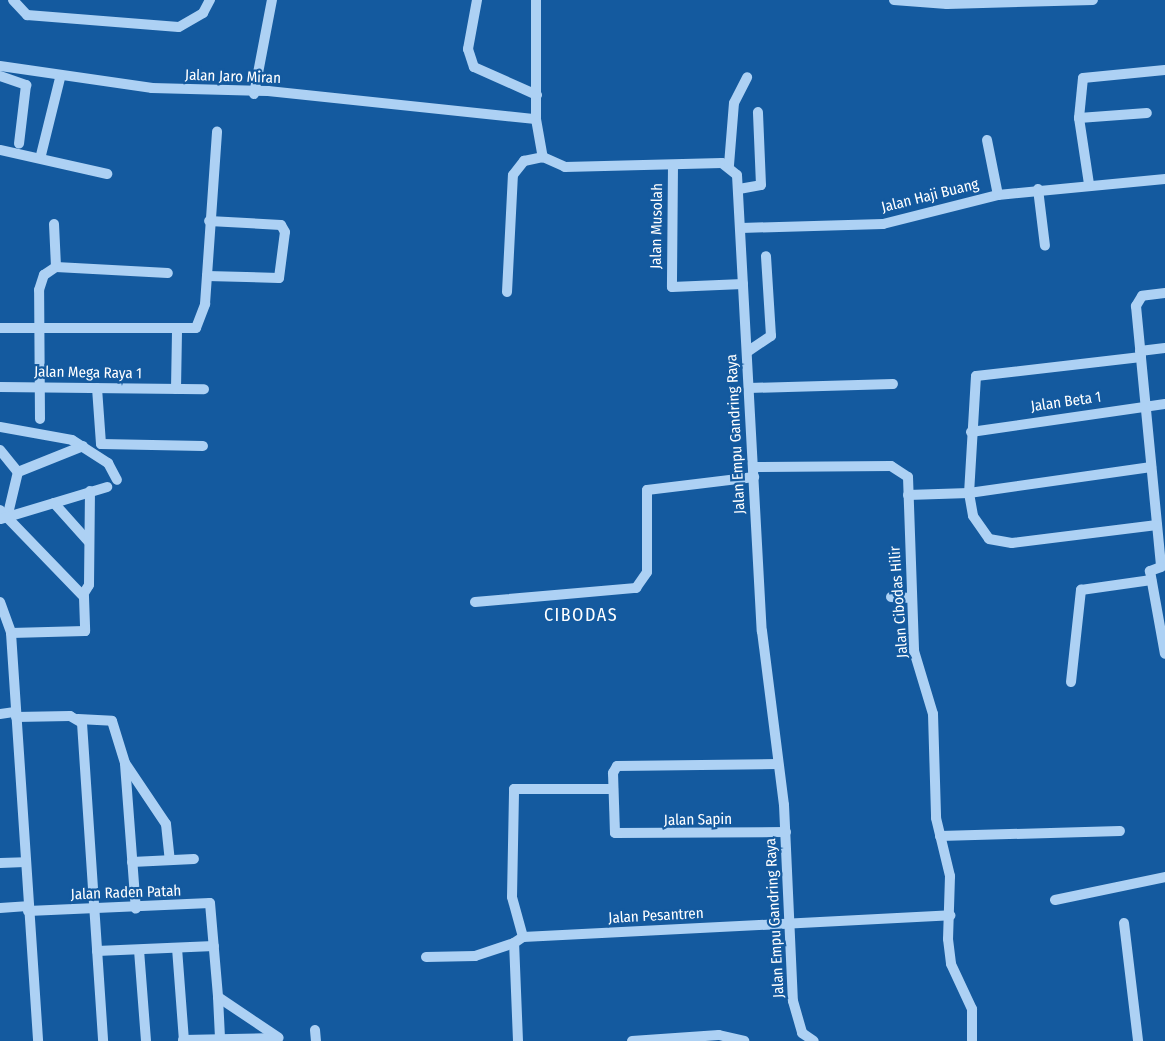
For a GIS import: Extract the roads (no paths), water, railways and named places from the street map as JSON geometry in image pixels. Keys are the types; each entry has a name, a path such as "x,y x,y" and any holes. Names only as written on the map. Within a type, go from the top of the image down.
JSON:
{"street":[{"path":"12,0 27,15 179,27 203,13 210,0"},
{"path":"254,93 272,0"},
{"path":"477,0 468,49 474,67 537,95"},
{"path":"536,0 536,118 543,157"},
{"path":"894,0 947,2 1093,0"},
{"name":"Jalan Jaro Miran","path":"0,66 60,78 536,118"},
{"path":"1089,184 1079,118 1083,78 1165,70"},
{"path":"0,76 26,85 19,144"},
{"path":"507,292 513,175 516,166 543,157 565,167 729,165 734,104 747,77"},
{"path":"41,156 60,78"},
{"path":"738,189 761,185 758,112"},
{"path":"1079,118 1147,113"},
{"path":"0,328 40,327 177,332 200,324 207,276 217,131"},
{"path":"987,140 998,195"},
{"path":"0,150 41,156 107,174"},
{"name":"Jalan Musolah","path":"673,165 672,287 743,284"},
{"name":"Jalan Empu Gandring Raya","path":"729,165 738,189 762,631 786,832 795,1018 814,1041"},
{"name":"Jalan Haji Buang","path":"741,228 884,224 998,195 1089,184 1165,179"},
{"path":"1038,189 1045,246"},
{"path":"207,276 279,278 285,232 281,225 209,221"},
{"path":"54,224 56,267"},
{"path":"747,352 771,336 766,256"},
{"path":"40,419 40,281 56,267 168,273"},
{"path":"1165,293 1137,302 1161,567 1150,570 1151,580 1160,597 1165,654"},
{"path":"176,389 177,332"},
{"path":"1157,525 988,539 973,516 969,493 970,432 973,380 979,374 1140,354 1165,348"},
{"path":"749,387 893,384"},
{"name":"Jalan Mega Raya 1","path":"0,387 204,389"},
{"path":"97,388 101,444 203,446"},
{"name":"Jalan Beta 1","path":"970,432 1165,404"},
{"path":"0,427 83,446 108,463 117,480"},
{"path":"2,516 18,472 83,446"},
{"path":"0,450 18,472"},
{"name":"Jalan Cibodas Hilir","path":"753,472 891,466 908,477 914,651 933,714 940,836 950,876 951,964 972,1009 972,1041"},
{"path":"908,495 969,493 1151,467"},
{"path":"475,602 636,588 647,572 647,490 753,472"},
{"path":"2,516 107,487"},
{"path":"11,633 85,631 84,593 89,585 90,491"},
{"path":"54,503 88,541"},
{"path":"2,516 84,593"},
{"path":"1071,682 1081,590 1151,580"},
{"path":"891,597 912,598"},
{"path":"0,602 11,633 27,908 38,1041"},
{"path":"0,714 112,721 125,763 136,909"},
{"path":"78,719 103,1041"},
{"path":"125,763 166,824 170,860"},
{"path":"518,1041 518,940 512,897 513,789 613,789 613,770 620,765 777,764"},
{"name":"Jalan Sapin","path":"613,789 615,830 620,837 786,832"},
{"path":"940,836 1120,831"},
{"path":"132,862 194,859"},
{"path":"0,863 25,862"},
{"path":"1055,900 1165,877"},
{"name":"Jalan Raden Patah","path":"0,908 94,910 212,904 214,946"},
{"path":"791,925 950,915"},
{"path":"1124,923 1138,1041"},
{"name":"Jalan Pesantren","path":"426,957 475,956 518,940 791,925"},
{"path":"97,951 214,946 220,1038"},
{"path":"177,948 183,1041 220,1038 279,1039"},
{"path":"139,950 146,1041"},
{"path":"218,997 279,1039"},
{"path":"636,1041 719,1035 744,1041"}],"district":[{"name":"CIBODAS","path":"581,615"}]}
